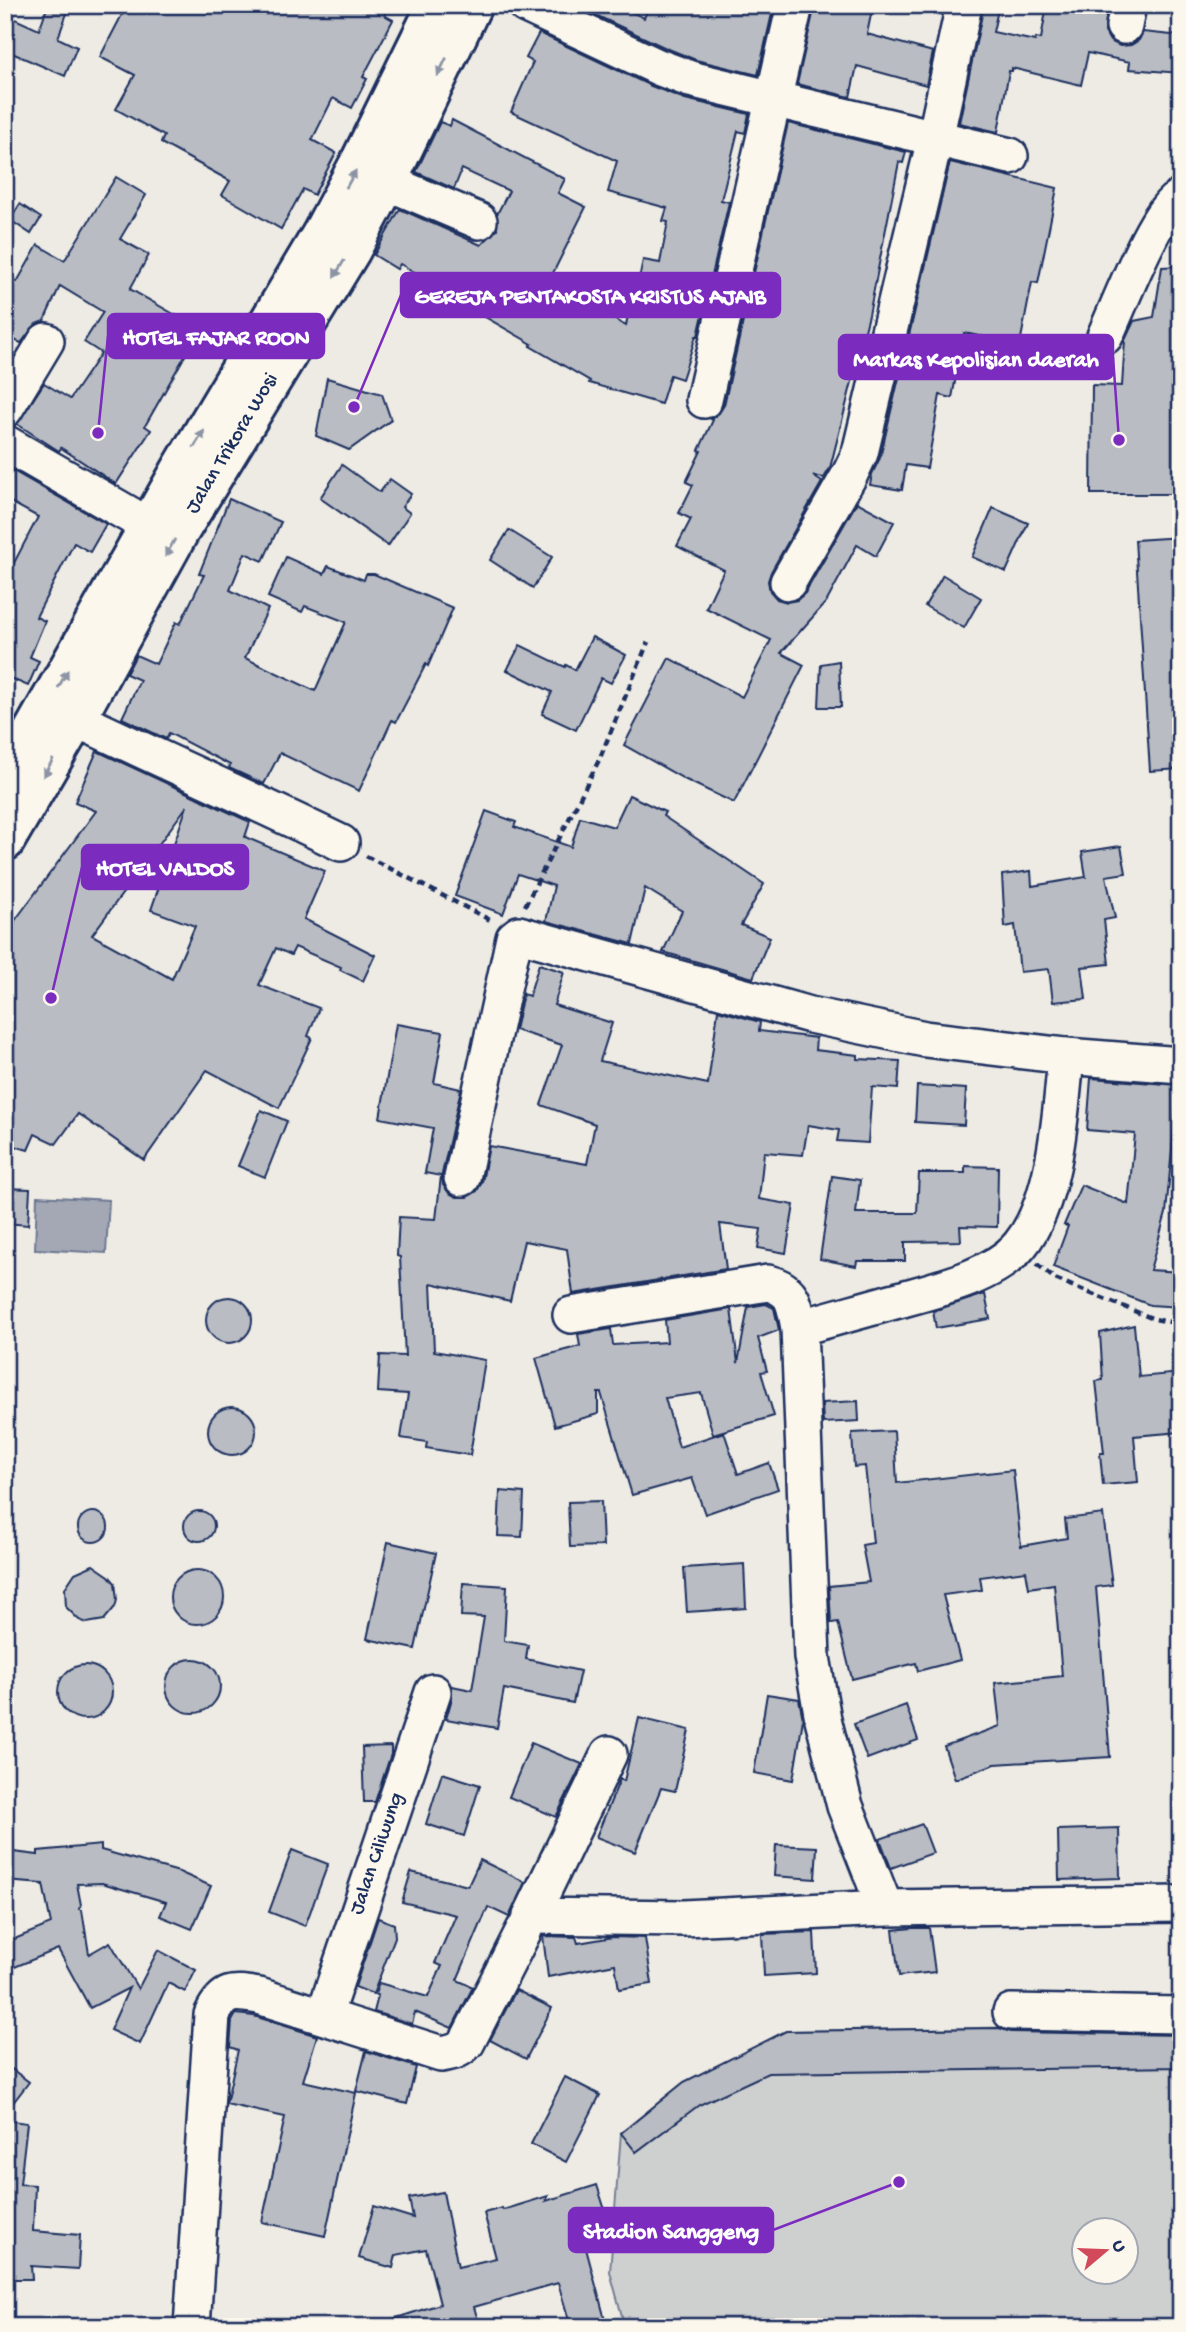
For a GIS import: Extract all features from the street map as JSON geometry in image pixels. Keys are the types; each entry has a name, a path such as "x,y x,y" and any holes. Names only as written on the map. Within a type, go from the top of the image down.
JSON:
{"highway":[{"name":"Jalan Trikora Wosi","path":"5,841 179,532 192,481 361,160 437,5"},
{"name":"Jalan Trikora Wosi","path":"5,781 149,526 192,481 351,250 387,182 472,5"}],"street":[{"path":"526,5 658,67 690,79 1010,156"},
{"path":"704,400 795,5"},
{"path":"788,582 860,453 964,5"},
{"path":"387,182 479,221"},
{"path":"1105,337 1157,221 1175,199 1181,197"},
{"path":"5,409 46,341"},
{"path":"5,443 149,526"},
{"path":"76,719 341,843"},
{"path":"462,1178 514,933 810,1015 925,1040 1066,1056 1181,1065"},
{"path":"799,1328 965,1281 1018,1247 1034,1223 1046,1191 1056,1141 1066,1056"},
{"path":"571,1315 768,1283 779,1286 790,1294 799,1328 812,1657 822,1718 845,1806 885,1908"},
{"name":"Jalan Ciliwung","path":"324,2016 433,1692"},
{"path":"609,1755 531,1916 684,1918 885,1908 1181,1904"},
{"path":"192,2327 212,2015 221,1999 237,1992 259,1996 441,2054 461,2049 467,2042 524,1930"},
{"path":"1011,2012 1181,2015"}],"path":[{"path":"341,843 514,933 598,760 648,642"},
{"path":"1018,1247 1055,1279 1154,1319 1181,1324"}],"shaded area":[{"path":"37,1196 109,1200 106,1253 35,1249"},
{"path":"1181,2025 1181,2327 625,2327 610,2272 621,2133 684,2082 786,2031"}],"building":[{"path":"48,5 70,5 58,38 77,47 65,76 5,50 5,35 13,18 39,30"},
{"path":"127,5 390,5 384,15 393,20 363,77 367,79 352,108 333,98 312,140 336,153 314,195 303,189 281,229 222,195 230,181 161,143 164,136 116,109 135,75 100,57"},
{"path":"574,5 617,5 644,18 650,5 774,5 758,75 696,60"},
{"path":"815,5 873,5 867,34 933,52 926,85 857,66 850,97 797,84"},
{"path":"984,5 999,5 993,32 1035,41 1036,38 1041,39 1047,5 1107,5 1105,32 1110,41 1120,46 1131,45 1139,40 1143,32 1181,36 1181,73 1129,69 1130,62 1088,53 1081,85 1012,68 1012,71 1009,71 998,132 959,123"},
{"path":"539,33 651,86 685,99 749,114 745,133 738,131 721,200 729,202 698,336 682,379 670,375 661,404 589,383 590,381 530,346 532,344 452,298 454,294 400,264 397,269 374,255 400,209 481,245 497,229 497,214 509,191 462,169 454,189 416,172 440,122 450,126 452,120 565,179 558,193 586,207 549,281 626,326 631,297 635,298 643,260 660,263 668,222 663,221 667,208 608,192 617,161 511,112 533,62 526,58"},
{"path":"788,123 906,152 903,163 899,162 869,315 830,468 824,478 813,476 822,482 771,572 768,581 770,591 777,599 787,602 797,600 805,593 857,502 894,522 876,556 857,545 827,601 781,653 804,665 734,803 624,745 669,658 742,697 771,640 706,608 724,570 677,546 691,519 679,513 693,485 686,482 701,451 699,450 713,420 711,419 724,405"},
{"path":"950,162 1057,188 1038,283 1032,282 1020,344 964,333 952,398 940,395 927,468 906,465 902,490 870,485 880,458"},
{"path":"116,177 146,195 120,239 149,255 130,289 200,329 145,426 151,430 116,484 61,448 59,451 17,424 44,383 70,399 101,353 84,342 103,312 60,286 44,321 36,324 21,343 5,336 5,276 17,282 38,245 64,260"},
{"path":"20,204 41,218 31,234 10,220"},
{"path":"1181,266 1181,494 1091,494 1092,385 1122,386 1125,340 1134,321 1154,317 1162,267"},
{"path":"327,378 382,394 391,420 349,450 316,436"},
{"path":"342,465 380,492 390,479 411,494 402,507 410,513 388,546 320,498"},
{"path":"6,467 106,524 90,552 74,543 36,617 45,621 30,657 39,661 28,686 5,676 5,580 38,517 5,499"},
{"path":"229,499 281,522 263,561 245,553 230,590 268,609 245,658 315,691 346,622 305,606 302,612 268,597 286,557 324,574 328,566 364,580 366,574 374,574 453,608 428,666 426,664 396,722 392,720 359,791 280,753 264,784 229,768 230,765 169,733 166,739 122,718 140,680 126,674 136,655 156,664 176,622 180,624 204,575 199,574"},
{"path":"993,508 1028,523 1006,572 972,557"},
{"path":"509,530 552,557 533,588 490,560"},
{"path":"1181,537 1181,769 1150,771 1135,540"},
{"path":"943,575 981,598 964,628 925,606"},
{"path":"592,637 626,655 611,683 601,678 576,730 542,714 552,692 507,670 520,645 575,670"},
{"path":"839,661 841,707 819,707 821,664"},
{"path":"97,751 250,822 245,837 325,871 304,919 375,955 363,981 340,970 341,967 295,947 291,955 276,948 259,985 319,1008 308,1036 312,1038 279,1108 207,1070 144,1160 78,1114 56,1144 35,1134 28,1150 5,1143 5,934 96,811 75,802","holes":["187,806 151,910 195,926 172,979 92,935"]},
{"path":"629,795 665,812 663,816 764,884 741,925 770,937 753,978 663,952 682,911 645,888 632,944 546,921 554,886 518,874 503,914 455,896 486,811 516,822 514,827 571,847 580,817 614,827"},
{"path":"1121,846 1126,873 1106,876 1115,918 1104,920 1109,964 1082,967 1086,999 1053,1002 1049,969 1020,972 1015,925 1005,927 1002,875 1031,871 1032,886 1086,877 1082,852"},
{"path":"539,964 564,972 554,1005 612,1023 600,1061 708,1084 718,1010 760,1022 759,1031 816,1038 815,1050 858,1055 858,1059 900,1061 898,1089 872,1087 868,1143 837,1141 839,1130 808,1125 803,1155 764,1152 759,1199 794,1205 786,1253 758,1248 761,1229 720,1224 726,1269 573,1294 567,1249 524,1241 510,1301 431,1283 434,1351 485,1360 470,1455 426,1448 427,1442 401,1438 408,1394 378,1392 380,1355 405,1356 400,1257 397,1256 399,1217 436,1219 441,1176 425,1173 433,1128 380,1118 396,1024 443,1032 434,1083 461,1089 442,1174 443,1185 449,1193 457,1197 467,1197 477,1191 482,1182 489,1146 587,1164 595,1124 541,1105 562,1045 515,1030 523,994 529,996"},
{"path":"1091,1078 1178,1085 1166,1213 1150,1270 1181,1272 1181,1307 1150,1305 1053,1267 1068,1226 1064,1225 1081,1185 1128,1204 1135,1134 1087,1130"},
{"path":"917,1086 966,1089 964,1125 915,1122"},
{"path":"261,1110 287,1121 265,1177 238,1166"},
{"path":"965,1166 998,1167 997,1227 960,1226 961,1241 905,1242 905,1261 857,1261 856,1266 820,1259 832,1176 860,1180 856,1213 917,1213 919,1173 965,1173"},
{"path":"5,1188 30,1189 28,1225 5,1223"},
{"path":"985,1294 990,1319 936,1328 933,1311"},
{"path":"229,1297 246,1303 252,1320 246,1337 229,1343 212,1337 206,1320 212,1303"},
{"path":"766,1304 774,1308 779,1330 758,1338 767,1371 761,1372 774,1416 713,1434 701,1393 665,1398 679,1447 724,1432 738,1474 769,1463 778,1489 705,1514 692,1478 632,1495 601,1393 598,1393 598,1414 555,1426 536,1358 580,1346 578,1334 611,1329 613,1345 667,1342 665,1320 731,1309 738,1363 748,1307"},
{"path":"1134,1325 1139,1377 1181,1373 1181,1432 1134,1436 1138,1482 1103,1485 1100,1453 1104,1453 1096,1381 1103,1380 1100,1333"},
{"path":"858,1401 859,1421 823,1423 822,1403"},
{"path":"232,1407 249,1414 256,1431 249,1448 232,1455 215,1448 208,1431 215,1414"},
{"path":"894,1431 897,1483 1013,1470 1021,1546 1067,1538 1065,1519 1103,1514 1112,1585 1096,1587 1110,1757 995,1764 955,1779 944,1746 1000,1726 995,1683 1062,1676 1054,1584 1029,1588 1026,1571 980,1577 982,1590 943,1595 960,1660 918,1671 916,1663 852,1679 838,1622 831,1623 829,1586 869,1582 862,1545 873,1543 865,1466 854,1467 852,1433"},
{"path":"500,1491 524,1493 522,1537 498,1536"},
{"path":"601,1501 603,1546 570,1547 568,1502"},
{"path":"199,1511 210,1515 214,1526 210,1537 199,1541 188,1537 184,1526 188,1515"},
{"path":"93,1512 104,1516 108,1527 104,1538 93,1542 82,1538 78,1527 82,1516"},
{"path":"388,1542 436,1553 415,1649 367,1639"},
{"path":"744,1564 746,1608 687,1612 684,1568"},
{"path":"93,1565 115,1583 117,1600 115,1607 104,1620 87,1623 79,1620 66,1607 65,1588 75,1573"},
{"path":"197,1570 216,1578 224,1597 216,1616 197,1624 178,1616 170,1597 178,1578"},
{"path":"463,1583 507,1586 504,1641 528,1645 526,1659 580,1671 573,1703 504,1689 497,1728 446,1719 452,1698 452,1686 472,1690 484,1617 461,1616"},
{"path":"193,1659 212,1667 220,1686 212,1705 193,1713 174,1705 166,1686 174,1667"},
{"path":"85,1665 104,1673 112,1692 104,1711 85,1719 66,1711 58,1692 66,1673"},
{"path":"767,1694 799,1699 803,1719 793,1780 754,1773"},
{"path":"906,1705 918,1740 867,1759 854,1724"},
{"path":"639,1718 689,1730 675,1791 661,1788 635,1852 596,1837 620,1779 624,1781"},
{"path":"531,1743 582,1764 556,1817 509,1797"},
{"path":"391,1746 391,1754 375,1802 364,1802 362,1747"},
{"path":"442,1773 480,1785 464,1836 426,1824"},
{"path":"922,1824 933,1853 891,1868 880,1839"},
{"path":"1119,1828 1120,1878 1059,1880 1058,1830"},
{"path":"101,1845 101,1850 179,1872 211,1886 192,1929 160,1916 166,1902 102,1883 77,1884 81,1905 79,1909 82,1910 89,1954 110,1942 138,1989 158,1950 196,1970 185,1992 168,1983 140,2044 110,2030 129,1988 90,2008 58,1949 5,1971 5,1943 51,1924 43,1884 5,1881 5,1851 38,1855 38,1851"},
{"path":"776,1845 817,1847 815,1879 774,1876"},
{"path":"292,1850 328,1864 305,1926 269,1912"},
{"path":"480,1860 525,1882 509,1917 488,1907 457,1980 473,1987 452,2028 415,2012 412,2024 374,2012 379,1983 428,1997 442,1966 435,1963 456,1915 402,1902 411,1872 468,1886"},
{"path":"378,1918 394,1924 395,1937 373,1994 355,1987"},
{"path":"929,1928 935,1972 899,1976 893,1930"},
{"path":"814,1932 816,1973 764,1976 762,1934"},
{"path":"543,1936 576,1937 578,1943 613,1937 645,1938 652,1984 619,1989 615,1964 548,1977"},
{"path":"516,1990 552,2008 526,2059 490,2040"},
{"path":"236,2014 254,2016 317,2036 303,2081 356,2093 325,2236 262,2222 285,2117 226,2104 238,2050 230,2047 232,2021"},
{"path":"999,2028 1011,2032 1181,2035 1181,2067 768,2073 699,2105 636,2152 621,2133 684,2082 786,2031"},
{"path":"366,2051 416,2067 407,2104 356,2091"},
{"path":"5,2064 29,2082 5,2113"},
{"path":"565,2077 600,2095 566,2162 531,2144"},
{"path":"5,2120 27,2123 20,2184 35,2185 33,2231 80,2235 78,2269 31,2266 32,2279 5,2279"},
{"path":"597,2185 612,2232 584,2241 607,2327 571,2327 558,2283 474,2307 480,2327 382,2327 381,2323 440,2304 426,2249 396,2255 393,2268 359,2258 374,2206 413,2218 409,2198 443,2192 458,2267 496,2258 484,2213 548,2196 546,2201"}],"place":[{"name":"GEREJA PENTAKOSTA KRISTUS AJAIB","path":"354,407"},
{"name":"HOTEL FAJAR ROON","path":"98,433"},
{"name":"Markas Kepolisian daerah","path":"1119,440"},
{"name":"HOTEL VALDOS","path":"51,998"},
{"name":"Stadion Sanggeng","path":"899,2182"}]}
